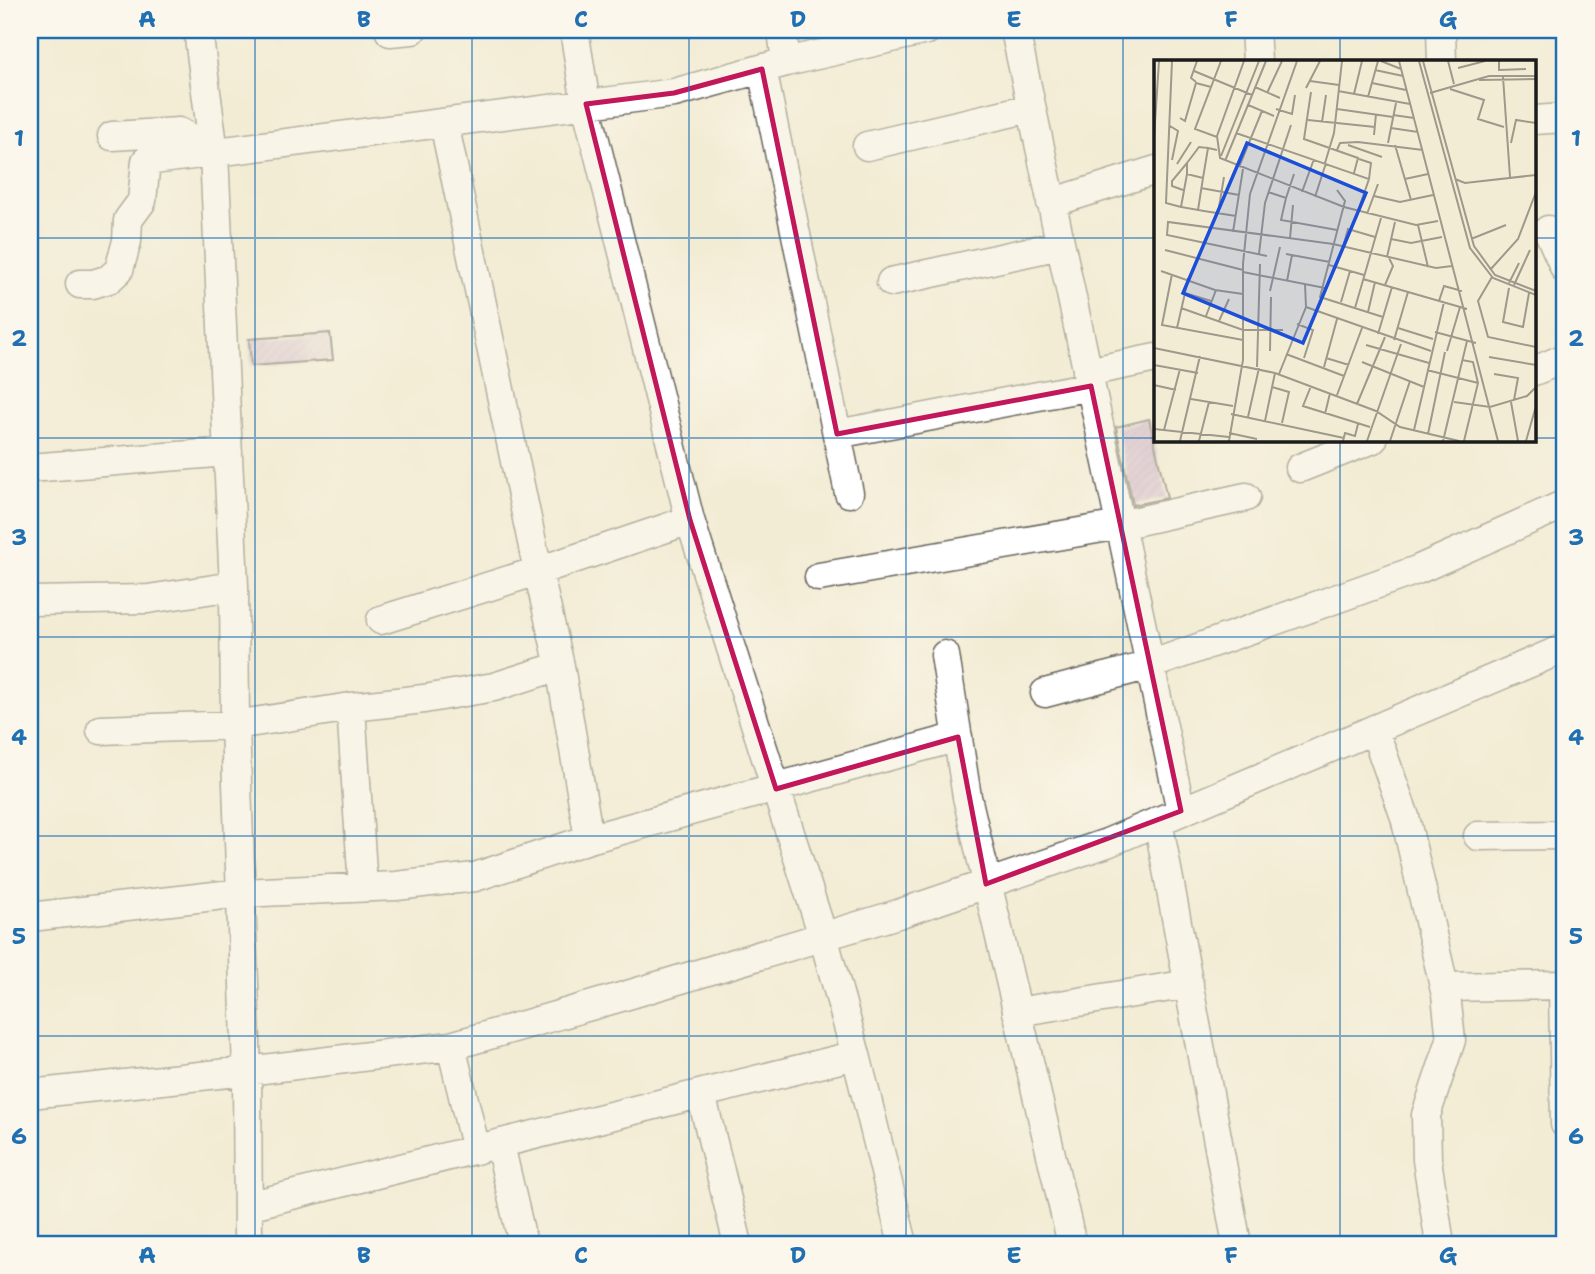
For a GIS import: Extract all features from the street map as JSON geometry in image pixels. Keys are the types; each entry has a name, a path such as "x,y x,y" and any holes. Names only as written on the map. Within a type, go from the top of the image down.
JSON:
{"street":[{"path":"198,30 228,452 234,586 235,725 247,1071 248,1244"},
{"path":"389,30 412,30"},
{"path":"574,30 586,104 690,520 823,936 903,1244"},
{"path":"782,30 774,66 849,493"},
{"path":"80,284 93,284 110,279 119,270 127,241 128,220 142,201 146,161 674,93 927,30"},
{"path":"1014,30 1150,665 1189,984 1237,1244"},
{"path":"1255,30 1257,60"},
{"path":"1441,30 1442,60"},
{"path":"867,146 1031,108"},
{"path":"1536,120 1565,118"},
{"path":"444,123 560,666 589,839"},
{"path":"112,136 179,132 190,138 206,154"},
{"path":"1051,203 1154,171"},
{"path":"1548,230 1565,269"},
{"path":"891,282 1060,245"},
{"path":"1536,370 1565,358"},
{"path":"837,434 1089,379 1154,359"},
{"path":"1300,468 1368,441"},
{"path":"30,468 228,452"},
{"path":"819,577 1120,525 1246,497"},
{"path":"1045,693 1150,665 1417,570 1565,504"},
{"path":"381,620 690,520"},
{"path":"30,601 148,600 234,586"},
{"path":"30,1094 451,1046 823,936 1107,843 1565,648"},
{"path":"944,655 967,797 1072,1244"},
{"path":"101,730 235,725 424,699 494,687 560,666"},
{"path":"351,707 363,887"},
{"path":"1374,729 1405,817 1444,987 1451,1040 1426,1115 1427,1160 1440,1244"},
{"path":"30,917 241,893 363,887 475,877 589,839 958,737"},
{"path":"1478,836 1565,835"},
{"path":"1017,1012 1189,984"},
{"path":"1444,987 1564,985 1565,1124"},
{"path":"451,1046 523,1244"},
{"path":"248,1206 856,1055"},
{"path":"701,1094 738,1244"}],"highlighted area":[{"path":"762,69 837,434 1091,386 1181,811 986,884 958,737 776,789 690,520 586,104 674,93"}],"building":[{"path":"330,333 333,360 251,366 249,339"},
{"path":"1149,419 1167,498 1133,505 1116,427"}]}
